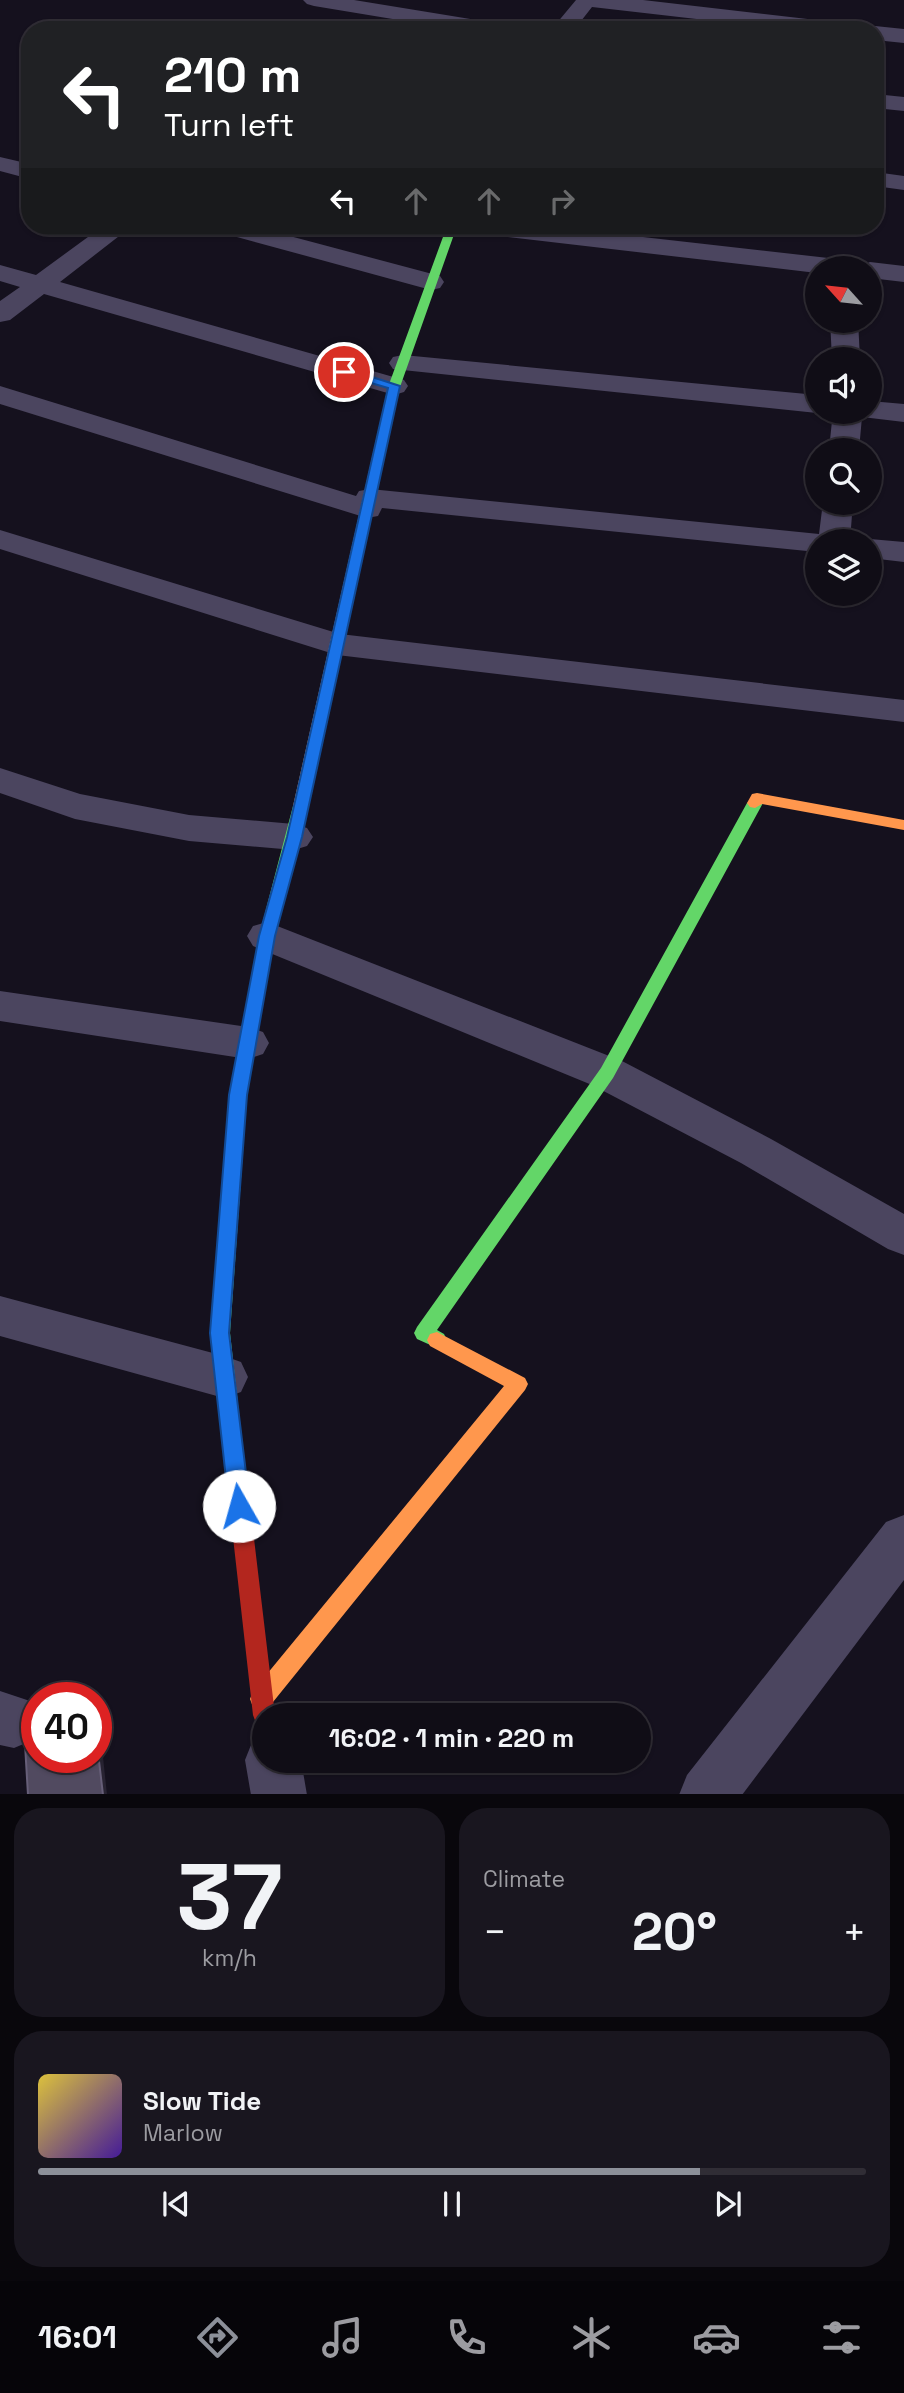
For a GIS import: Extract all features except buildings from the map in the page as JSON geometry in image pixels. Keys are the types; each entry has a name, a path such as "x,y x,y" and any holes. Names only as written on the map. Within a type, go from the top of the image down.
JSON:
{"street":[{"path":"570,21 587,0 771,21"},
{"path":"326,1 447,21"},
{"path":"884,34 904,36"},
{"path":"884,102 904,104"},
{"path":"0,164 21,170"},
{"path":"884,180 904,183"},
{"path":"0,314 107,235"},
{"path":"257,235 431,282"},
{"path":"263,1703 220,1333 238,1095 267,936 294,837 399,374 449,235"},
{"path":"560,235 805,263"},
{"path":"882,272 904,274"},
{"path":"0,273 399,374 805,403"},
{"path":"0,395 368,504 805,542"},
{"path":"882,411 904,413"},
{"path":"0,539 337,644 904,711"},
{"path":"882,550 904,552"},
{"path":"0,780 75,806 189,828 294,837"},
{"path":"266,1703 518,1384 424,1332 607,1073 757,798 904,825"},
{"path":"267,936 607,1073 756,1151 904,1236"},
{"path":"0,1006 248,1043"},
{"path":"0,1315 224,1377"},
{"path":"707,1794 904,1539"},
{"path":"275,1773 279,1794"}],"traffic: fast":[{"path":"394,387 449,235"},
{"path":"437,1340 424,1333 607,1073 755,803"},
{"path":"228,1404 220,1333 238,1095 267,936 301,806"}],"traffic: slow":[{"path":"301,806 394,387"},
{"path":"755,803 757,798 904,825"},
{"path":"261,1699 518,1384 437,1340"}],"traffic: jam":[{"path":"228,1404 263,1703"}],"route":[{"path":"239,1506 220,1333 238,1095 267,936 294,837 394,386 344,372"}]}
